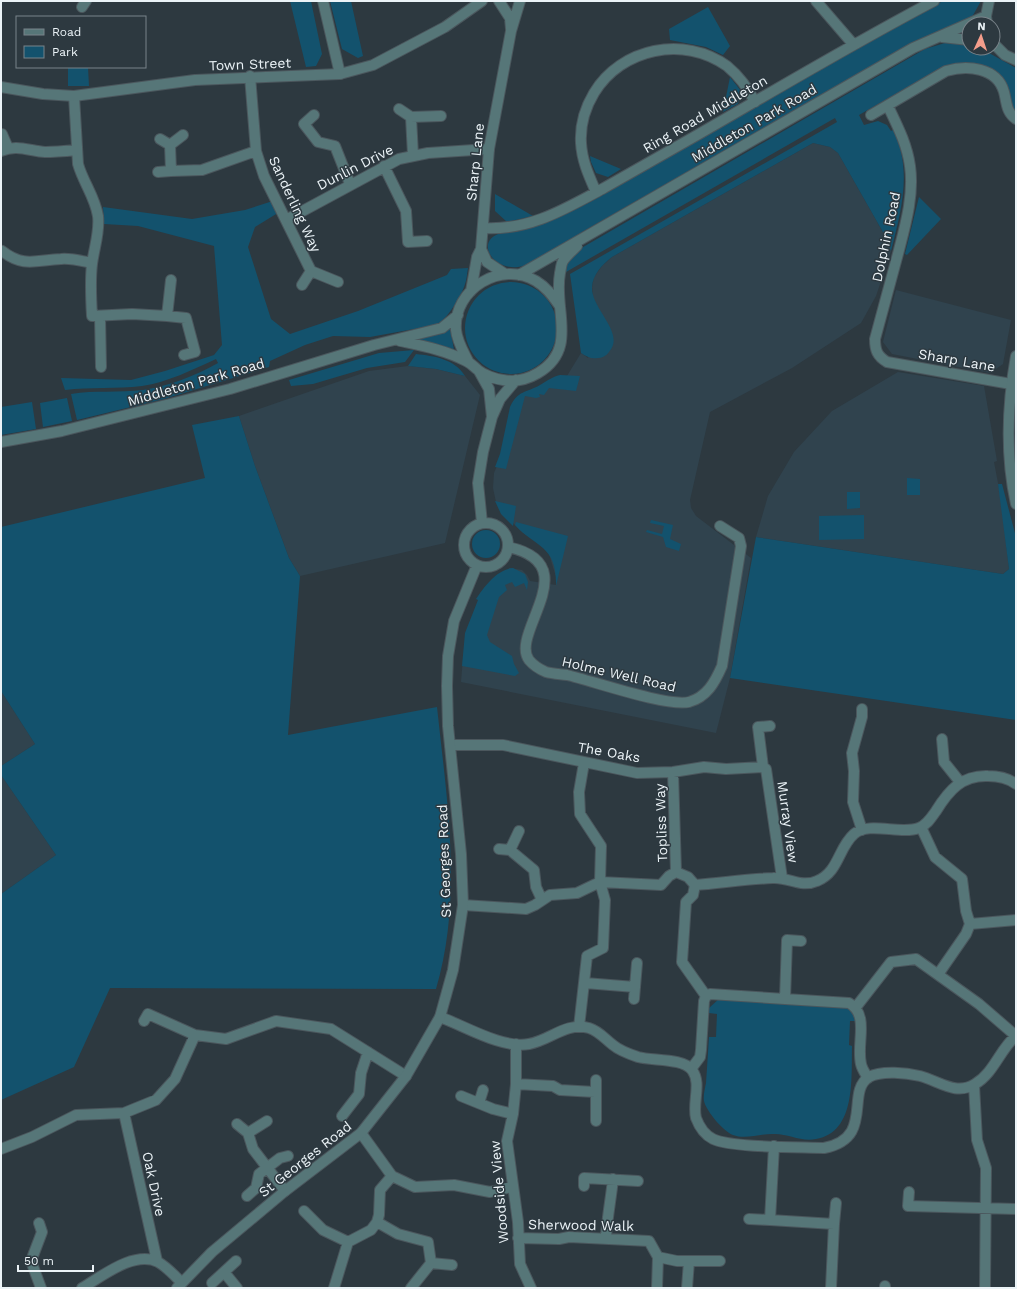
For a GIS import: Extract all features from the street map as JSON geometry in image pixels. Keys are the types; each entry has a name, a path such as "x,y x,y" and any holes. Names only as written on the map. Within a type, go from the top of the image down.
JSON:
{"street":[{"path":"323,1 340,74"},
{"name":"Town Street","path":"1,87 43,94 74,96 195,80 250,76 340,74 373,65 392,56 444,27 482,1"},
{"path":"498,1 510,18 511,31"},
{"path":"511,31 520,1"},
{"path":"816,1 853,44"},
{"name":"Ring Road Middleton","path":"482,228 506,228 533,222 553,215 755,102 853,44 934,1"},
{"name":"Middleton Park Road","path":"987,16 989,1"},
{"name":"Middleton Park Road","path":"519,275 908,51 961,29"},
{"name":"Sharp Lane","path":"471,291 477,257 481,249 489,149 511,31"},
{"name":"Middleton Park Road","path":"940,37 961,39"},
{"path":"596,192 586,170 582,155 581,141 585,112 598,86 618,66 644,53 673,48 702,53 728,67 748,88 755,102"},
{"path":"1001,52 1005,56 1016,60"},
{"path":"871,115 946,71 960,67 976,68 995,76 1004,90 1007,110 1016,119"},
{"name":"Sanderling Way","path":"250,76 256,151 264,176 311,271 338,282"},
{"path":"74,96 77,150 81,175 92,193 98,217 98,233 92,263 92,316 132,314 186,318 195,352 184,355"},
{"name":"Dolphin Road","path":"876,352 875,339 908,213 911,187 910,166 907,151 888,106"},
{"path":"399,109 411,117 441,116"},
{"path":"314,116 304,124 318,142 335,146 350,184"},
{"path":"411,117 413,155"},
{"path":"2,134 4,149 26,148 46,152 77,150"},
{"path":"170,145 183,135"},
{"path":"160,140 170,145"},
{"path":"170,145 171,171"},
{"name":"Dunlin Drive","path":"286,220 350,184 399,159 413,155 489,149"},
{"path":"158,172 202,170 256,151"},
{"path":"384,166 406,211 408,242 427,241"},
{"name":"Middleton Park Road","path":"397,341 440,349 468,361 479,371 504,380 530,378 543,370 554,358 560,347 563,335 563,322 559,305 558,283 563,262 584,238"},
{"path":"481,249 486,262 505,274"},
{"path":"1,251 20,262 29,263 63,259 92,263"},
{"name":"Sanderling Way","path":"302,285 311,271"},
{"name":"Middleton Park Road","path":"468,361 460,346 456,330 458,315 463,302 471,291 480,283 492,277 505,274 519,275 535,280 544,287 559,305"},
{"path":"167,316 171,280"},
{"name":"Middleton Park Road","path":"1,442 62,431 127,416 230,389 374,345 397,341 442,328 458,315"},
{"path":"100,316 101,367"},
{"name":"Sharp Lane","path":"876,352 887,362 1011,384 1007,428 1009,461 1016,504"},
{"path":"1011,384 1016,356"},
{"path":"479,371 489,390 492,416"},
{"path":"482,523 478,483 492,416 500,399 516,380"},
{"path":"482,523 490,523 500,528 507,538 508,547 506,556 497,564 485,567 477,565 466,555 464,544 464,538 470,529 482,523"},
{"name":"Holme Well Road","path":"508,547 521,550 532,557 539,564 545,578 543,592 527,639 526,649 528,658 536,667 548,672 567,675 666,701 688,702 704,696 716,680 723,658 741,546 738,538 720,526"},
{"name":"St Georges Road","path":"179,1285 212,1252 285,1191 361,1133 406,1076 440,1017 453,970 463,905 461,854 450,745 447,686 448,656 454,621 477,565"},
{"path":"861,708 862,717 852,753 854,771 853,802 862,830"},
{"path":"765,768 754,727 770,726"},
{"path":"942,739 944,762 960,782"},
{"name":"The Oaks","path":"450,745 503,744 584,763 637,773 673,772 704,767 726,769 765,768"},
{"path":"579,1027 587,956 603,948 605,900 600,882 601,846 580,814 579,792 584,763"},
{"name":"Murray View","path":"765,768 782,878"},
{"name":"Topliss Way","path":"673,772 676,872"},
{"path":"695,885 782,878 798,884 806,884 817,881 826,876 835,866 848,841 855,833 862,830 901,830 921,827 926,824 949,792 960,782 970,777 993,776 1012,780 1016,784"},
{"path":"921,827 935,857 962,879 966,911 970,924 966,934 939,973"},
{"path":"510,850 519,831"},
{"path":"499,849 510,850 534,870 536,887 542,900"},
{"path":"463,905 526,909 550,895 560,893 577,893 600,882 660,885 669,876 676,872 688,877 695,885"},
{"path":"695,885 693,895 686,902 682,962 706,996"},
{"path":"970,924 1016,920"},
{"path":"785,999 787,940 801,941"},
{"path":"440,1017 502,1042 516,1044 528,1044 568,1027 590,1028 626,1053 639,1057 681,1062 691,1069 695,1077 696,1117 705,1133 712,1139 721,1142 824,1148 834,1146 844,1141 851,1133 855,1123 860,1090 868,1078 876,1074 909,1074 921,1076 955,1088 964,1088 974,1085 984,1078 1006,1045 1016,1036 979,1004 939,973 916,959 891,962 856,1007"},
{"path":"634,999 637,963"},
{"path":"585,983 634,987"},
{"path":"706,996 710,994 849,1003 856,1007 860,1015 860,1062 868,1078"},
{"path":"691,1069 700,1056 704,1001 706,996"},
{"path":"144,1021 148,1014 195,1035 226,1039 276,1021 331,1029 406,1076"},
{"path":"1,1149 32,1137 76,1115 124,1113 156,1100 175,1079 195,1035"},
{"name":"Woodside View","path":"516,1044 516,1084 513,1114 506,1141 518,1222 520,1264 531,1288"},
{"path":"342,1116 359,1094 361,1073 368,1052"},
{"path":"596,1080 596,1121"},
{"path":"516,1084 553,1086 560,1090 595,1092"},
{"path":"974,1085 977,1140 986,1168 987,1208 985,1288"},
{"path":"479,1103 483,1090"},
{"path":"462,1096 493,1109 513,1114"},
{"name":"Oak Drive","path":"124,1113 157,1262"},
{"path":"248,1133 267,1122"},
{"path":"236,1124 248,1133 253,1149 285,1191"},
{"path":"361,1133 392,1176 415,1187 454,1185 490,1192 512,1188"},
{"path":"770,1220 774,1146"},
{"path":"247,1196 256,1188 259,1174 280,1158 288,1156"},
{"path":"334,1288 348,1242 371,1230 377,1222 379,1215 380,1190 392,1176"},
{"path":"584,1186 584,1178 638,1181"},
{"path":"606,1238 607,1213 611,1203 613,1179"},
{"path":"909,1192 908,1211 987,1208 1016,1209"},
{"path":"831,1288 836,1203"},
{"path":"304,1211 323,1230 348,1242"},
{"path":"749,1219 834,1224"},
{"path":"377,1222 398,1234 428,1242 431,1263 411,1288"},
{"path":"39,1223 42,1232 31,1261 41,1288"},
{"name":"Sherwood Walk","path":"518,1238 559,1239 569,1236 649,1241 658,1257"},
{"path":"657,1288 658,1257 677,1261 689,1261 708,1257 720,1261"},
{"path":"82,1288 127,1263 150,1260 167,1268 179,1285"},
{"path":"212,1283 236,1261"},
{"path":"687,1288 689,1261"},
{"path":"431,1263 452,1265"},
{"path":"224,1272 237,1288"}],"shaded area":[{"path":"813,143 830,147 838,153 884,234 891,251 876,296 861,323 792,368 710,412 690,500 691,508 696,516 751,558 730,678 716,733 461,682 463,658 509,568 522,570 530,581 556,585 556,577 549,554 541,545 522,532 502,512 496,502 493,488 494,473 503,452 522,394 567,376 581,353 588,358 597,306 593,297 592,287 594,277 602,266 612,257"},
{"path":"896,290 1011,320 1003,364 990,373 892,354 883,342"},
{"path":"408,366 436,369 465,376 480,395 445,543 300,576 289,558 255,466 239,416 369,371"},
{"path":"898,372 984,386 997,461 994,462 1001,499 1009,569 1003,574 756,537 768,496 794,452 832,411"},
{"path":"1,691 35,744 1,766"},
{"path":"1,775 56,855 1,894"}],"green space":[{"path":"290,1 311,1 322,54 316,66 306,67"},
{"path":"330,1 351,1 363,56 358,58 342,49"},
{"path":"943,1 981,1 973,16 961,16 961,23 953,28 917,40 582,232 544,258 527,265 509,267 501,264 490,255 488,243 498,234 520,231 539,225 577,209 839,58"},
{"path":"708,7 730,46 723,55 706,47 670,40 669,29"},
{"path":"945,43 961,44 961,56 994,56 1016,68 1016,113 982,66 955,64 939,69 859,115 864,125 878,121 887,125 891,131 893,130 903,160 903,190 891,251 884,234 838,153 830,147 813,143 608,260 596,274 592,287 593,295 597,304 611,329 613,345 608,353 601,358 587,357 581,353 570,274 837,122 835,118 566,272 564,271 565,266 578,250 925,49"},
{"path":"68,68 88,68 89,86 68,86"},
{"path":"730,77 741,91 738,104 723,112"},
{"path":"590,156 621,169 608,177 596,173"},
{"path":"495,194 533,216 507,222 495,211"},
{"path":"919,197 941,219 907,255 905,254"},
{"path":"276,200 281,211 255,227 248,247 271,319 290,334 358,311 447,275 451,269 468,268 466,282 454,307 445,318 436,325 370,337 333,336 305,345 270,361 269,367 164,399 77,420 71,394 134,391 162,386 181,380 218,363 216,359 171,379 133,387 65,390 61,378 131,380 214,355 222,345 214,246 138,226 104,224 103,207 192,219 245,210"},
{"path":"511,282 528,286 543,296 553,311 557,328 553,345 543,360 528,370 511,374 494,370 479,360 469,345 465,328 469,311 479,296 494,286"},
{"path":"450,327 454,350 437,344 415,342 415,338"},
{"path":"414,350 405,362 367,368 313,384 291,386 289,380 379,353"},
{"path":"416,354 444,359 461,370 465,376 436,369 408,366"},
{"path":"560,375 580,376 576,391 549,388 544,395 539,394 540,397 536,398 525,396 506,469 495,467 500,454 510,407 513,402 519,395"},
{"path":"67,398 72,421 43,427 40,403"},
{"path":"32,402 36,429 1,435 1,407"},
{"path":"239,416 255,466 289,558 300,576 288,735 437,707 448,813 451,884 449,919 444,954 436,989 110,988 74,1067 1,1100 1,894 56,855 1,775 1,766 35,744 1,691 1,527 205,478 192,425"},
{"path":"907,478 920,479 920,495 907,495"},
{"path":"998,484 1002,484 1016,537 1016,720 730,678 756,537 1003,574 1009,569"},
{"path":"847,492 860,492 860,508 847,509"},
{"path":"495,501 516,506 513,526 501,514"},
{"path":"864,515 864,539 819,540 819,516"},
{"path":"651,520 673,525 670,539 681,544 679,551 666,547 663,537 646,532 647,530 662,534 664,526 650,523"},
{"path":"516,522 568,536 556,586 553,562 549,555 515,525"},
{"path":"486,530 492,531 496,534 499,538 499,550 496,554 492,557 486,558 480,557 476,554 473,550 472,544 473,538 476,534 480,531"},
{"path":"513,568 525,574 528,582 527,590 524,583 515,587 512,582 505,585 507,590 499,597 487,635 490,642 512,656 519,673 515,676 462,666 465,633 478,600 476,599 496,575 507,569"},
{"path":"720,998 847,1007 858,1017 857,1021 850,1021 849,1045 852,1046 851,1087 845,1114 839,1126 829,1134 811,1140 775,1134 749,1137 733,1135 725,1130 716,1121 705,1105 704,1097 709,1037 716,1037 717,1014 709,1013 709,1008"}]}
